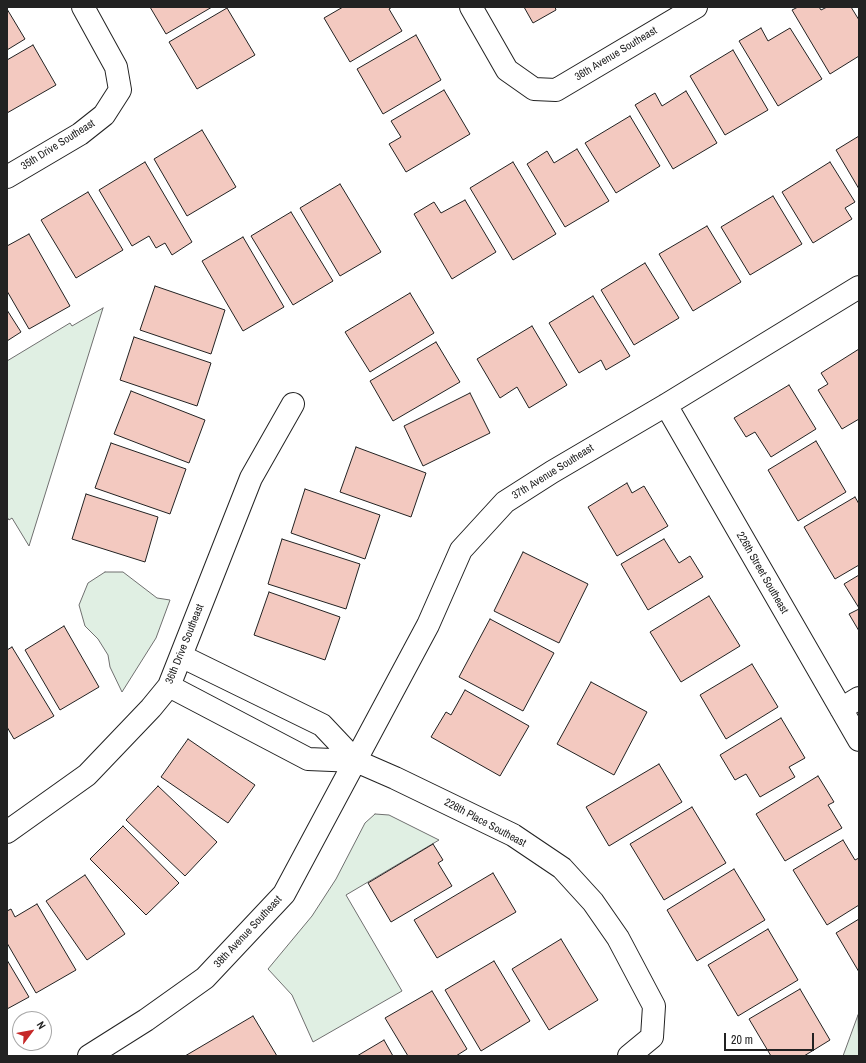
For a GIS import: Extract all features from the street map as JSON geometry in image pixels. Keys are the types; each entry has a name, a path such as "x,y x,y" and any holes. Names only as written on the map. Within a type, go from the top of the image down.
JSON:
{"street":[{"name":"35th Drive Southeast","path":"7,177 80,134 104,115 120,90 116,67 83,7"},
{"name":"36th Avenue Southeast","path":"471,7 507,70 534,89 556,90 696,7"},
{"name":"37th Avenue Southeast","path":"356,761 428,625 461,550 505,502 552,472 666,406 859,287"},
{"name":"36th Drive Southeast","path":"7,832 87,775 152,708 170,686 251,478 293,404"},
{"name":"226th Street Southeast","path":"666,406 850,704 859,740"},
{"name":"226th Place Southeast","path":"181,656 322,725 356,761 513,835 562,868 593,902 618,938 636,968 654,1006 652,1036 629,1056"},
{"name":"226th Place Southeast","path":"170,686 308,759 356,761"},
{"name":"38th Avenue Southeast","path":"89,1056 114,1050 205,978 284,894 356,761"}],"green space":[{"path":"103,308 29,546 12,518 9,520 7,517 7,361 70,323 72,326"},
{"path":"105,572 123,572 157,598 170,600 156,638 122,692 110,667 108,655 98,639 85,626 79,605 88,583"},
{"path":"375,814 389,815 439,840 346,895 402,991 313,1042 292,995 268,969 312,916 336,879 365,823"},
{"path":"858,1015 859,1056 843,1056"}],"building":[{"path":"150,7 212,7 166,34"},
{"path":"343,7 392,7 389,9 402,31 350,62 324,18"},
{"path":"524,7 555,7 556,10 533,23"},
{"path":"798,7 819,7 821,10 827,7 851,7 859,20 859,56 830,74 792,10"},
{"path":"227,8 255,55 197,89 169,42"},
{"path":"7,9 25,39 7,50"},
{"path":"761,28 768,41 790,28 822,79 778,106 739,41"},
{"path":"416,35 441,80 383,114 357,69"},
{"path":"33,45 56,85 7,113 7,60"},
{"path":"733,50 768,110 725,135 690,76"},
{"path":"444,90 470,134 406,172 389,144 401,137 391,121"},
{"path":"686,91 717,143 673,169 635,105 655,93 662,106"},
{"path":"630,116 660,166 616,193 585,143"},
{"path":"202,130 236,187 187,216 154,159"},
{"path":"859,136 859,189 836,150"},
{"path":"577,149 609,201 565,227 527,164 547,151 554,163"},
{"path":"145,162 192,242 172,255 165,243 156,248 149,236 132,246 99,190"},
{"path":"513,162 556,234 513,260 470,188"},
{"path":"830,162 855,202 845,208 852,219 813,243 782,192"},
{"path":"340,184 381,252 340,276 300,208"},
{"path":"88,192 123,250 76,278 41,220"},
{"path":"773,196 802,244 750,275 721,227"},
{"path":"465,200 496,252 452,279 414,214 434,202 441,213"},
{"path":"291,212 333,281 293,305 251,236"},
{"path":"707,226 741,282 693,311 659,254"},
{"path":"29,234 70,306 29,329 7,291 7,246"},
{"path":"243,237 284,307 243,331 202,261"},
{"path":"645,263 679,318 634,345 601,290"},
{"path":"155,286 225,310 211,354 140,330"},
{"path":"410,293 434,333 370,372 345,332"},
{"path":"593,296 630,356 606,370 601,360 579,373 549,323"},
{"path":"7,310 21,332 7,341"},
{"path":"532,326 567,385 529,408 517,387 500,398 477,359"},
{"path":"134,337 211,363 197,406 120,380"},
{"path":"436,342 460,382 393,421 370,381"},
{"path":"859,349 859,419 842,429 818,390 828,384 821,373"},
{"path":"789,385 816,429 771,457 755,432 746,437 734,418"},
{"path":"131,391 205,420 189,463 114,434"},
{"path":"470,393 490,433 423,466 404,426"},
{"path":"816,441 846,492 798,521 768,470"},
{"path":"111,443 186,469 170,514 95,488"},
{"path":"356,447 426,473 411,517 340,492"},
{"path":"627,483 632,493 644,486 668,526 617,556 588,507"},
{"path":"305,489 380,515 365,559 291,533"},
{"path":"86,494 158,517 145,562 72,539"},
{"path":"855,497 859,504 859,565 835,579 804,527"},
{"path":"282,539 360,564 346,609 268,584"},
{"path":"664,539 679,563 690,556 703,577 648,610 621,564"},
{"path":"523,552 588,584 559,643 494,611"},
{"path":"859,575 859,608 844,584"},
{"path":"269,592 340,617 325,660 254,635"},
{"path":"709,596 740,646 681,682 650,632"},
{"path":"859,609 859,631 849,614"},
{"path":"490,619 554,653 523,711 459,677"},
{"path":"64,626 99,687 60,710 25,650"},
{"path":"12,647 54,716 14,739 7,727 7,650"},
{"path":"752,664 778,707 726,739 700,695"},
{"path":"591,682 647,712 614,775 557,744"},
{"path":"465,690 529,726 500,776 431,737 446,712 451,715"},
{"path":"781,718 805,758 789,767 795,777 760,797 746,774 735,780 720,755"},
{"path":"188,739 255,785 228,823 161,777"},
{"path":"659,764 682,802 609,846 586,807"},
{"path":"818,776 834,802 828,805 842,828 785,861 756,814"},
{"path":"158,786 217,842 185,876 126,820"},
{"path":"692,807 726,863 664,900 630,844"},
{"path":"123,826 179,883 146,915 90,859"},
{"path":"843,840 855,860 859,858 859,905 827,925 793,870"},
{"path":"433,844 443,860 438,863 452,886 391,922 368,883"},
{"path":"734,869 765,920 697,961 667,910"},
{"path":"493,873 516,912 437,958 414,920"},
{"path":"85,875 125,934 87,960 46,901"},
{"path":"37,904 76,970 36,993 7,943 7,911 11,909 15,917"},
{"path":"859,919 859,972 836,933"},
{"path":"768,929 798,980 738,1016 708,965"},
{"path":"561,939 598,1000 549,1030 512,969"},
{"path":"7,960 29,997 7,1009"},
{"path":"494,961 530,1021 481,1051 445,990"},
{"path":"800,989 830,1040 804,1056 771,1056 749,1019"},
{"path":"432,991 467,1049 456,1056 408,1056 385,1018"},
{"path":"253,1016 277,1056 185,1056"},
{"path":"384,1040 393,1056 357,1056"}]}
